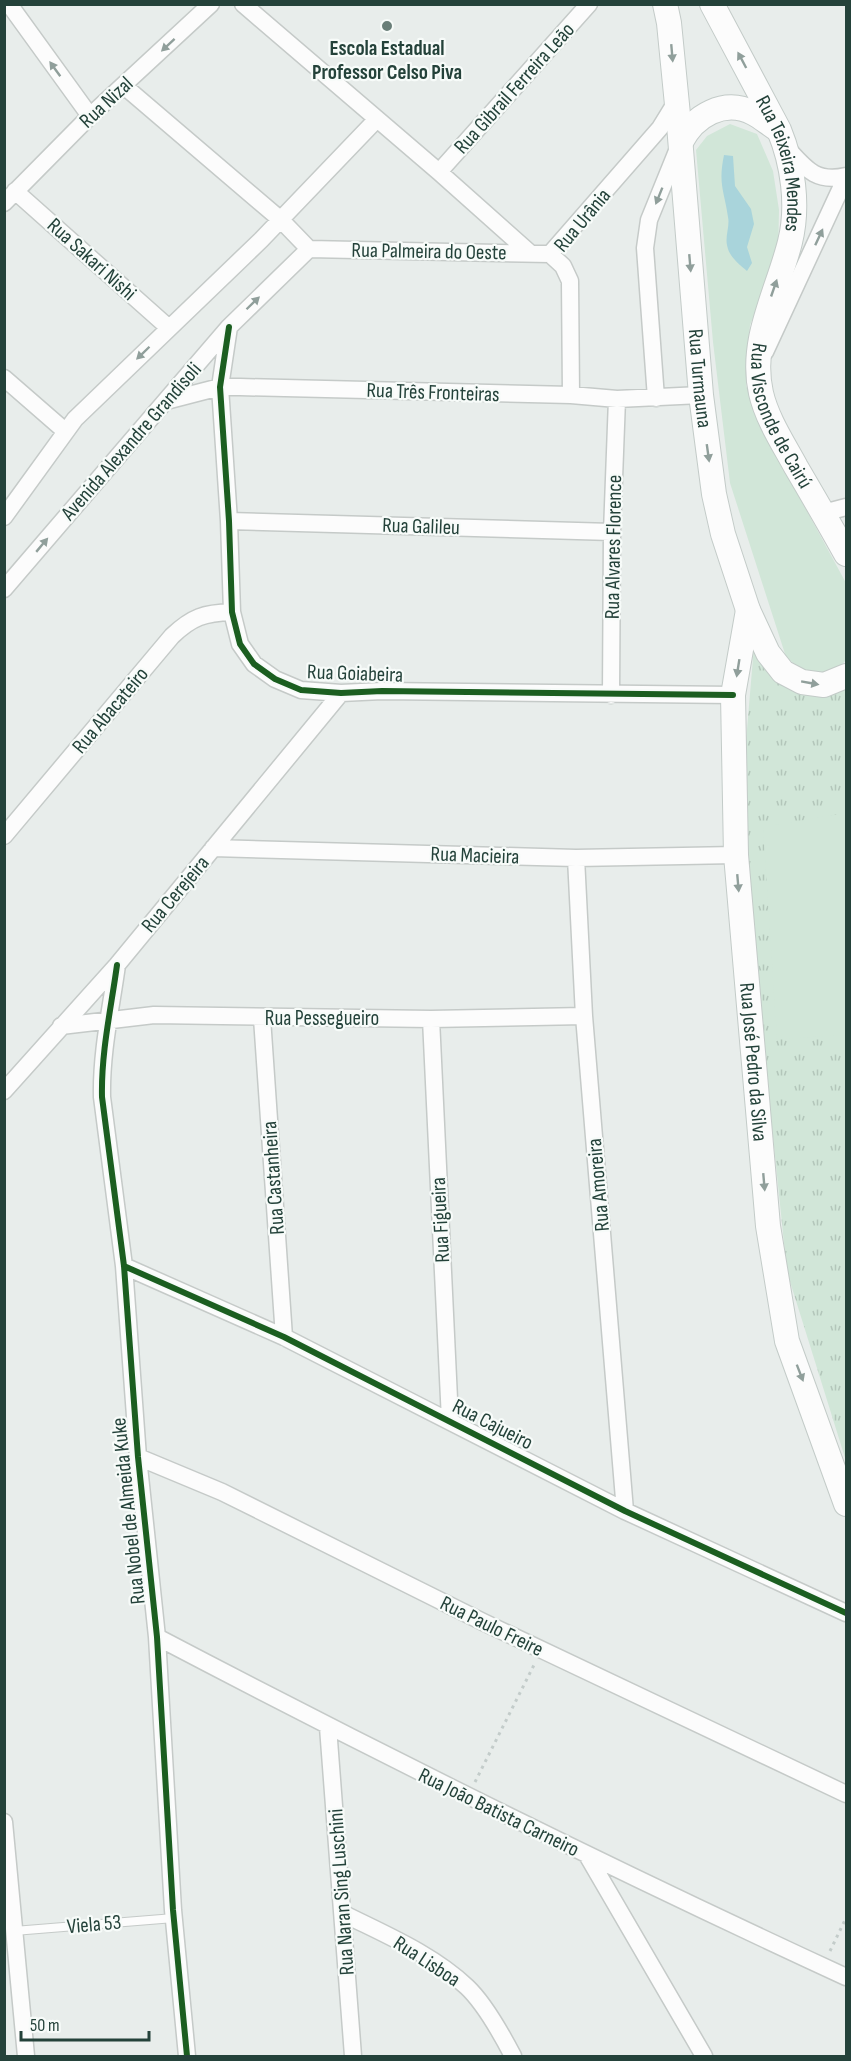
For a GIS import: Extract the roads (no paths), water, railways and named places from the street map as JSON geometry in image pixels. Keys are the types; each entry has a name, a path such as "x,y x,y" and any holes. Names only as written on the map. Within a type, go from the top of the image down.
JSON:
{"main road":[{"name":"Rua Teixeira Mendes","path":"712,4 783,138 792,179 795,207 790,241 768,306 761,337 759,366"},
{"name":"Rua Turmauna","path":"663,11 701,395 714,494 723,534 748,610 768,653 783,672 802,682 824,685 846,676"},
{"path":"674,124 685,133 704,114 721,108 736,108 752,112 783,138"},
{"name":"Rua Visconde de Cairú","path":"759,366 760,392 768,416 846,554"},
{"name":"Rua José Pedro da Silva","path":"748,610 733,695 736,855 768,1226 787,1341 846,1504"}],"street":[{"path":"9,4 90,116"},
{"name":"Rua Nizal","path":"9,194 211,4"},
{"path":"243,4 530,253"},
{"name":"Rua Gibrail Ferreira Leão","path":"439,172 589,4"},
{"path":"124,86 281,220 309,249"},
{"path":"4,517 75,419 281,220 377,119"},
{"name":"Rua Urânia","path":"571,396 570,281 563,266 550,254 674,124"},
{"name":"Rua Turmauna","path":"656,398 645,249 649,220 674,124"},
{"name":"Rua Visconde de Cairú","path":"783,138 809,171 820,177 833,179 846,176"},
{"name":"Rua Visconde de Cairú","path":"759,366 846,176"},
{"name":"Rua Sakari Nishi","path":"9,194 169,328"},
{"name":"Rua Palmeira do Oeste","path":"309,249 550,254"},
{"name":"Avenida Alexandre Grandisoli","path":"4,589 229,327 309,249"},
{"name":"Rua Goiabeira","path":"229,327 220,387 230,521 232,612 240,644 254,664 275,679 301,690 341,693 382,691 733,695"},
{"path":"4,378 66,431"},
{"name":"Rua Três Fronteiras","path":"166,400 220,387 617,399 701,395"},
{"name":"Rua Alvares Florence","path":"611,695 612,532 617,399"},
{"path":"823,513 846,507"},
{"name":"Rua Galileu","path":"230,521 612,532"},
{"name":"Rua Abacateiro","path":"4,836 184,624 198,616 232,612"},
{"name":"Rua Cerejeira","path":"4,1091 117,965 341,693"},
{"name":"Rua Macieira","path":"213,848 576,858 736,855"},
{"name":"Rua Amoreira","path":"576,858 584,1016 625,1511"},
{"name":"Rua Nobel de Almeida Kuke","path":"117,965 102,1073 102,1097 124,1266 138,1457 157,1637 174,1918 187,2056"},
{"name":"Rua Pessegueiro","path":"61,1026 154,1015 431,1019 584,1016"},
{"name":"Rua Castanheira","path":"262,1018 284,1337"},
{"name":"Rua Figueira","path":"431,1019 450,1420"},
{"name":"Rua Cajueiro","path":"124,1266 284,1337 625,1511 846,1612"},
{"name":"Rua Paulo Freire","path":"138,1457 222,1492 541,1650 846,1794"},
{"name":"Rua João Batista Carneiro","path":"157,1637 328,1727 468,1797 846,1977"},
{"name":"Rua Naran Sing Luschini","path":"328,1727 353,2056"},
{"path":"4,1822 27,2056"},
{"path":"587,1855 704,2056"},
{"name":"Rua Lisboa","path":"344,1914 440,1964 469,1988 489,2015 513,2056"}],"lane":[{"name":"Viela 53","path":"14,1931 174,1918"}],"water":[{"path":"724,155 733,156 735,186 751,209 754,224 747,247 752,263 747,271 732,257 727,245 728,220 722,180"}],"place":[{"name":"Escola Estadual Professor Celso Piva","path":"387,26"}]}
